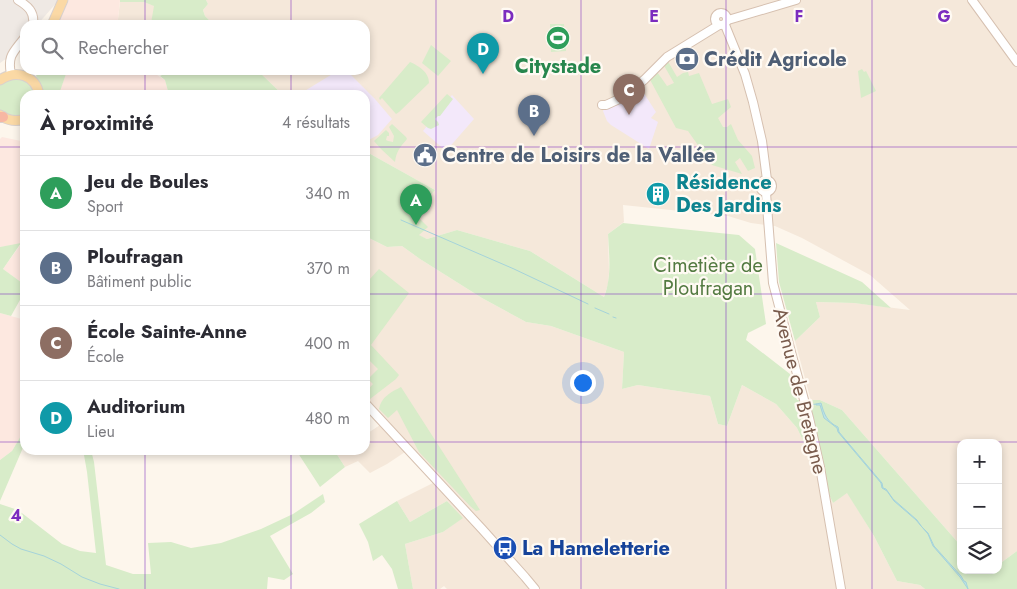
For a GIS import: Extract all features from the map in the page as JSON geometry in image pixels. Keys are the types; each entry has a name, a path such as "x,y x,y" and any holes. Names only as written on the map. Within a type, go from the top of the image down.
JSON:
{"main road":[{"path":"54,20 62,0"},
{"path":"0,80 11,74 20,75"},
{"path":"31,75 38,90"},
{"path":"1,116 11,120 20,120"}],"street":[{"path":"18,0 32,11 34,20"},
{"path":"602,105 617,100 644,80 667,57 724,24 796,0"},
{"path":"972,0 1017,62"},
{"name":"Avenue de Bretagne","path":"724,24 745,74 761,136 767,180 763,181 760,186 761,190 766,193 773,283 806,404 818,457 841,589"},
{"path":"11,74 9,63 12,53 20,43"},
{"path":"370,408 535,589"}],"shaded area":[{"path":"0,0 57,0 41,20 20,20 20,47 0,63"},
{"path":"69,0 120,0 118,20 59,20"},
{"path":"206,0 1017,0 1017,551 1002,562 1002,439 957,439 957,541 842,410 820,400 811,401 795,341 820,317 816,302 854,303 910,310 870,275 802,238 775,226 751,223 728,216 623,205 624,222 608,234 609,272 604,297 530,251 457,230 427,239 418,235 404,222 435,190 370,154 370,90 278,90 262,75 370,75 370,20 209,20 203,10 208,4"},
{"path":"120,2 144,2 155,6 152,20 118,19"},
{"path":"66,75 157,75 165,80 168,90 60,90"},
{"path":"331,75 351,75 366,90 306,90"},
{"path":"638,84 656,112 651,118 658,122 649,149 611,125 603,111 606,105"},
{"path":"370,94 392,119 378,135 370,139"},
{"path":"452,95 474,119 446,151 423,131"},
{"path":"2,137 20,141 20,244 0,247 0,139"},
{"path":"370,238 387,247 402,246 482,298 526,322 551,326 624,352 622,389 638,385 710,396 718,424 727,426 742,385 776,404 797,428 833,503 847,492 874,536 897,581 920,585 925,589 447,589 444,586 440,589 413,589 405,544 443,532 462,518 447,501 410,522 397,501 433,483 405,452 370,473 358,461 345,467 337,455 370,455 370,432 380,425 370,414"},
{"path":"20,245 20,281 3,269"},
{"path":"0,313 20,319 20,437 12,451 0,460"}],"green space":[{"path":"120,0 206,0 208,4 203,10 209,20 152,20 154,6 144,2 120,2"},
{"name":"Citystade","path":"550,24 564,24 566,51 551,52"},
{"path":"431,45 451,61 438,76 422,63"},
{"path":"666,58 677,77 688,72 689,76 699,73 712,104 728,99 731,107 718,118 723,127 731,124 738,140 752,156 755,168 748,171 740,158 735,162 742,174 712,165 688,131 676,128 648,76 655,69 667,86 674,83 662,62"},
{"path":"410,62 425,73 429,83 396,114 382,98 380,100 379,98"},
{"path":"862,69 864,72 866,71 876,91 861,98 858,71"},
{"path":"66,75 60,90 44,90 39,85 36,76"},
{"path":"262,75 278,90 168,90 165,80 160,76"},
{"path":"12,77 27,82 32,87 33,90 20,90 20,116 12,116 0,110 0,84"},
{"path":"447,94 453,99 440,116 435,119 439,125 431,129 428,128 421,122"},
{"path":"392,124 407,139 396,155 395,162 374,141 386,130 389,136 387,136 386,140 393,142 394,136 389,127"},
{"name":"Cimetière de Ploufragan","path":"370,154 435,190 415,214 428,227 419,235 427,239 457,230 530,251 604,297 609,274 608,234 623,223 739,235 755,249 766,324 748,333 746,340 790,374 797,400 820,400 842,410 957,541 957,574 1002,574 1002,562 1017,551 1017,589 925,589 920,585 897,581 874,536 847,493 833,503 797,428 776,404 742,385 727,426 718,424 710,396 638,385 622,389 624,352 551,326 526,322 482,298 402,246 387,247 370,238"},
{"path":"20,243 3,269 20,281 20,300 11,316 0,313 0,247"},
{"path":"776,243 862,282 891,308 854,303 816,302 820,317 795,341 779,282"},
{"path":"379,269 409,293 371,345 399,375 370,399 370,387 373,384 370,381 370,377 378,369 370,361 370,279"},
{"path":"401,387 480,510 476,511 470,506 419,452 397,410 388,418 379,409 384,398"},
{"path":"20,437 20,455 0,501 0,460 12,451"},
{"path":"84,455 92,455 106,565 133,574 151,574 148,543 171,542 191,548 221,543 261,529 293,514 323,494 325,502 311,513 270,536 293,574 284,580 268,577 267,589 0,589 0,504 18,510 62,544 80,551 96,553"},
{"path":"299,455 337,455 345,467 320,487"},
{"path":"397,501 410,522 447,501 463,518 443,532 405,544 413,589 398,589 392,569 382,555 373,561 368,542 359,524"}],"water":[{"path":"821,403 829,420 838,427 839,432 882,483 883,488 886,489 893,499 917,520 920,525 894,501 887,491 882,488 881,483 838,432 837,428 824,418 820,405 816,405"},
{"path":"922,527 928,533 934,546 957,574 933,546 928,534"},
{"path":"957,574 966,582 968,589"}],"waterway":[{"path":"401,220 514,269 588,304"},
{"path":"595,308 609,314"},
{"path":"810,405 816,404"},
{"path":"797,407 802,406"},
{"path":"0,535 21,549 44,556 82,577 119,589"}],"place":[{"name":"Citystade","path":"558,38"},
{"name":"Crédit Agricole","path":"687,59"},
{"name":"Auditorium","path":"483,74"},
{"name":"École Sainte-Anne","path":"629,115"},
{"name":"Ploufragan","path":"534,136"},
{"name":"Centre de Loisirs de la Vallée","path":"425,155"},
{"name":"Résidence Des Jardins","path":"658,194"},
{"name":"Jeu de Boules","path":"416,225"},
{"name":"La Hameletterie","path":"505,548"}]}
